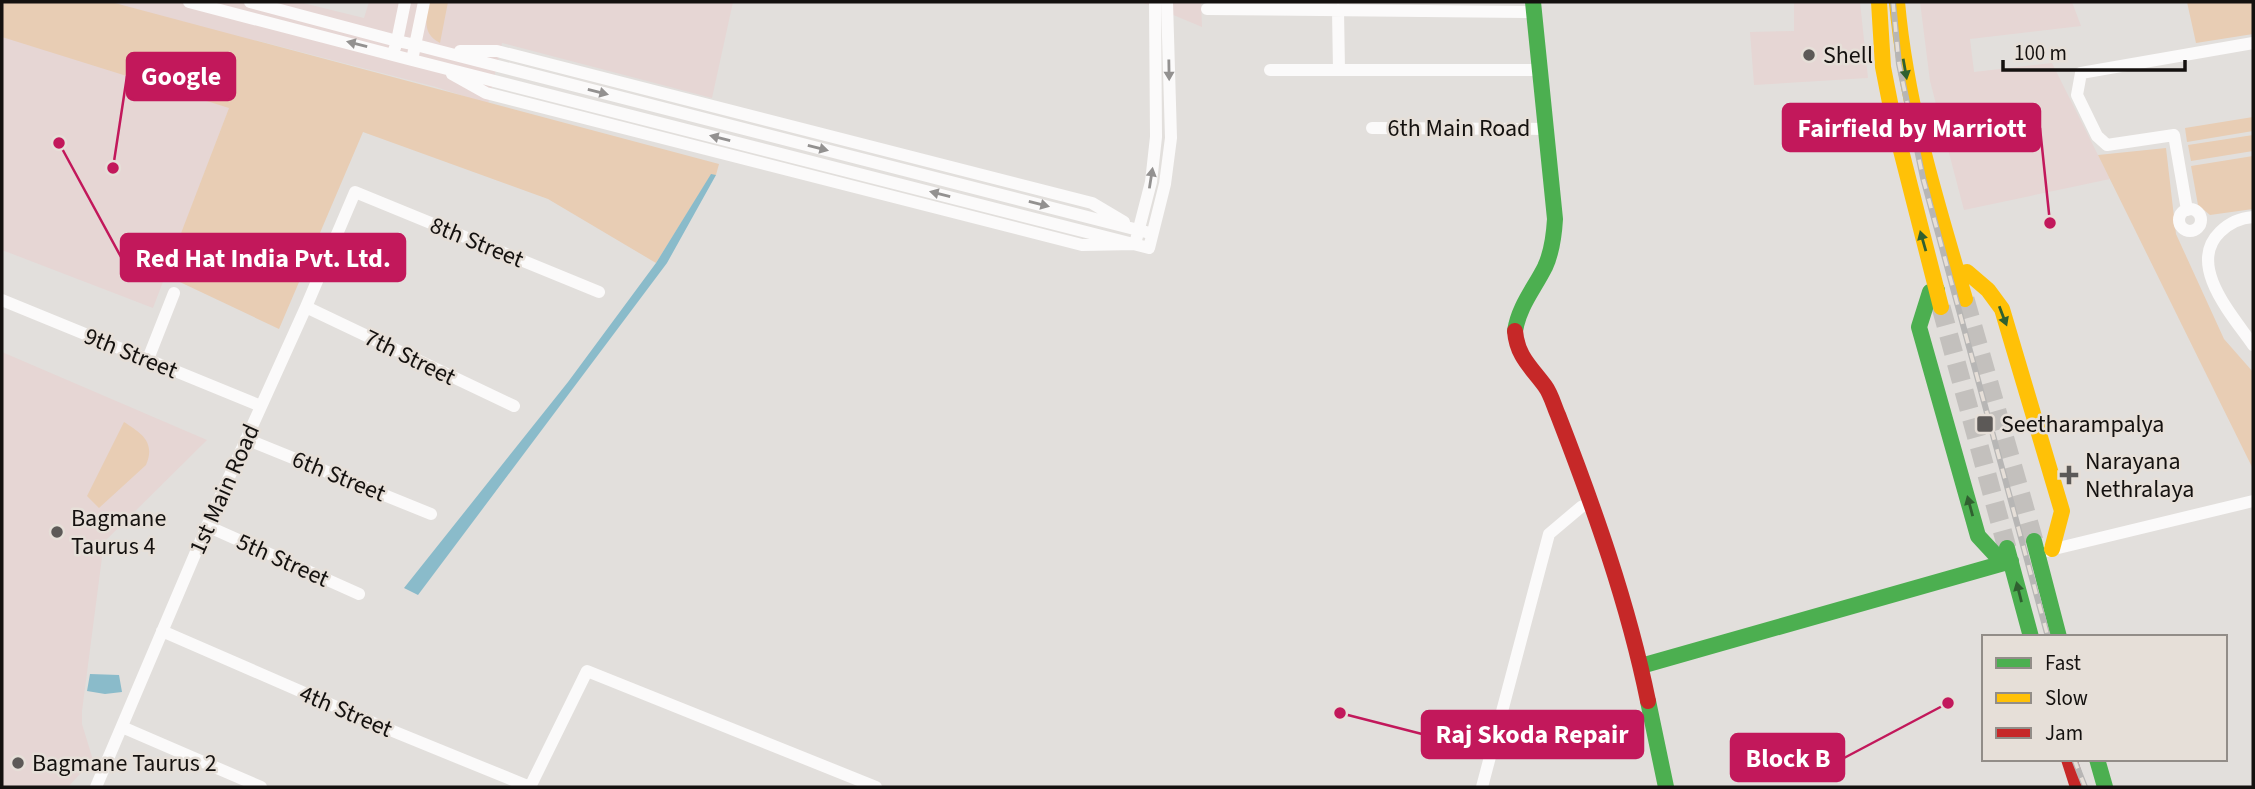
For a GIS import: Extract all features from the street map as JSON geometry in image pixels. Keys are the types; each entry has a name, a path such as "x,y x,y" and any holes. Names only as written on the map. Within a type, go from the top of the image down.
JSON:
{"street":[{"path":"189,2 1149,248 1165,184 1171,138 1167,2"},
{"path":"250,2 1153,234"},
{"path":"393,54 405,2"},
{"path":"412,60 424,2"},
{"path":"1135,244 1150,182 1156,137 1155,2"},
{"path":"1879,2 1883,67 1894,123 1941,307"},
{"path":"1897,2 1899,38 1910,97 1965,299"},
{"path":"1207,9 1322,6 1339,10 1533,7 1555,219 1554,240 1546,265 1518,313 1515,334 1524,361 1548,388 1592,502 1642,666 1666,787"},
{"path":"1339,10 1339,70"},
{"path":"2209,249 2196,229 2188,230 2180,224 2181,214 2187,210 2175,135 2107,145 2097,136 2077,95 2081,73 2253,43"},
{"path":"442,52 497,51 1092,203 1139,230"},
{"path":"438,66 486,93 1002,225 1082,245 1135,244"},
{"path":"1270,70 1540,70"},
{"name":"6th Main Road","path":"1371,128 1546,129"},
{"name":"8th Street","path":"355,192 600,292"},
{"name":"1st Main Road","path":"96,787 207,526 355,192"},
{"path":"2253,217 2239,218 2224,227 2210,241 2209,249 2211,283 2253,345"},
{"path":"1958,274 1967,272 1989,290 2002,309 2062,511 2041,548 2059,635"},
{"path":"1937,290 1930,292 1919,327 1978,536 2007,557 2030,635"},
{"path":"148,359 174,293"},
{"name":"9th Street","path":"2,300 261,406"},
{"name":"7th Street","path":"306,307 514,407"},
{"name":"6th Street","path":"246,439 432,514"},
{"path":"2041,548 2253,501"},
{"path":"1482,787 1549,534 1581,506 1592,502"},
{"name":"5th Street","path":"207,526 359,594"},
{"path":"1642,666 2007,557"},
{"name":"4th Street","path":"162,631 378,725 530,787"},
{"path":"530,787 587,671 875,787"},
{"path":"122,727 261,787"},
{"path":"2070,761 2078,787"},
{"path":"2097,761 2105,787"}],"shaded area":[{"path":"2,2 299,2 364,18 369,2 733,2 712,98 502,43 488,104 436,87 255,40 153,308 2,250"},
{"path":"2,2 111,2 719,164 716,175 711,175 656,263 548,199 363,132 279,329 165,275 229,108 2,37"},
{"path":"429,2 448,2 440,43 428,30 426,20"},
{"path":"1139,2 1201,2 1202,27 1147,4"},
{"name":"Shell","path":"1794,2 1860,2 1868,78 1754,85 1750,32 1794,31"},
{"path":"1920,2 2072,2 2081,26 1970,39 1974,72 2052,63 2110,179 1964,210 1930,81"},
{"path":"2187,2 2253,2 2253,34 2196,43"},
{"path":"2253,117 2253,131 2187,142 2185,128"},
{"path":"2253,135 2253,151 2191,161 2188,145"},
{"path":"2166,148 2176,234 2224,339 2253,372 2253,469 2098,155"},
{"path":"2253,156 2253,209 2210,215 2198,205 2191,166"},
{"path":"2,352 207,440 104,542 82,711 82,724 93,760 68,787 2,787"},
{"path":"124,422 145,439 149,457 146,465 99,508 87,496"}],"water":[{"path":"711,174 716,175 667,263 418,595 404,588 568,382 656,263"},
{"path":"90,674 119,675 122,692 105,694 87,691"}],"tunnel":[{"path":"1965,299 2034,541"},
{"path":"1941,307 2007,548"}],"railway":[{"path":"1893,2 1899,64 1923,178 2047,635"},
{"path":"2075,761 2085,787"}],"traffic: fast":[{"path":"1515,331 1523,306 1547,261 1555,219 1533,2"},
{"path":"1937,290 1930,292 1919,327 1978,536 2003,563"},
{"path":"2034,541 2058,635"},
{"path":"2007,548 2030,635"},
{"path":"1641,666 2011,561"},
{"path":"1648,701 1666,787"},
{"path":"2098,761 2105,787"}],"traffic: slow":[{"path":"1879,2 1883,67 1894,123 1941,307"},
{"path":"1897,2 1915,115 1965,299"},
{"path":"1958,274 1967,272 1988,290 2002,309 2062,511 2052,549"}],"traffic: jam":[{"path":"1515,331 1522,354 1551,396 1584,485 1631,628 1648,701"},
{"path":"2070,761 2078,787"}],"place":[{"name":"Shell","path":"1809,55"},
{"name":"Red Hat India Pvt. Ltd.","path":"59,143"},
{"name":"Google","path":"113,168"},
{"name":"Fairfield by Marriott","path":"2050,223"},
{"name":"Seetharampalya","path":"1985,424"},
{"name":"Narayana Nethralaya","path":"2069,475"},
{"name":"Bagmane Taurus 4","path":"57,532"},
{"name":"Block B","path":"1948,703"},
{"name":"Raj Skoda Repair","path":"1340,713"},
{"name":"Bagmane Taurus 2","path":"18,763"}]}
